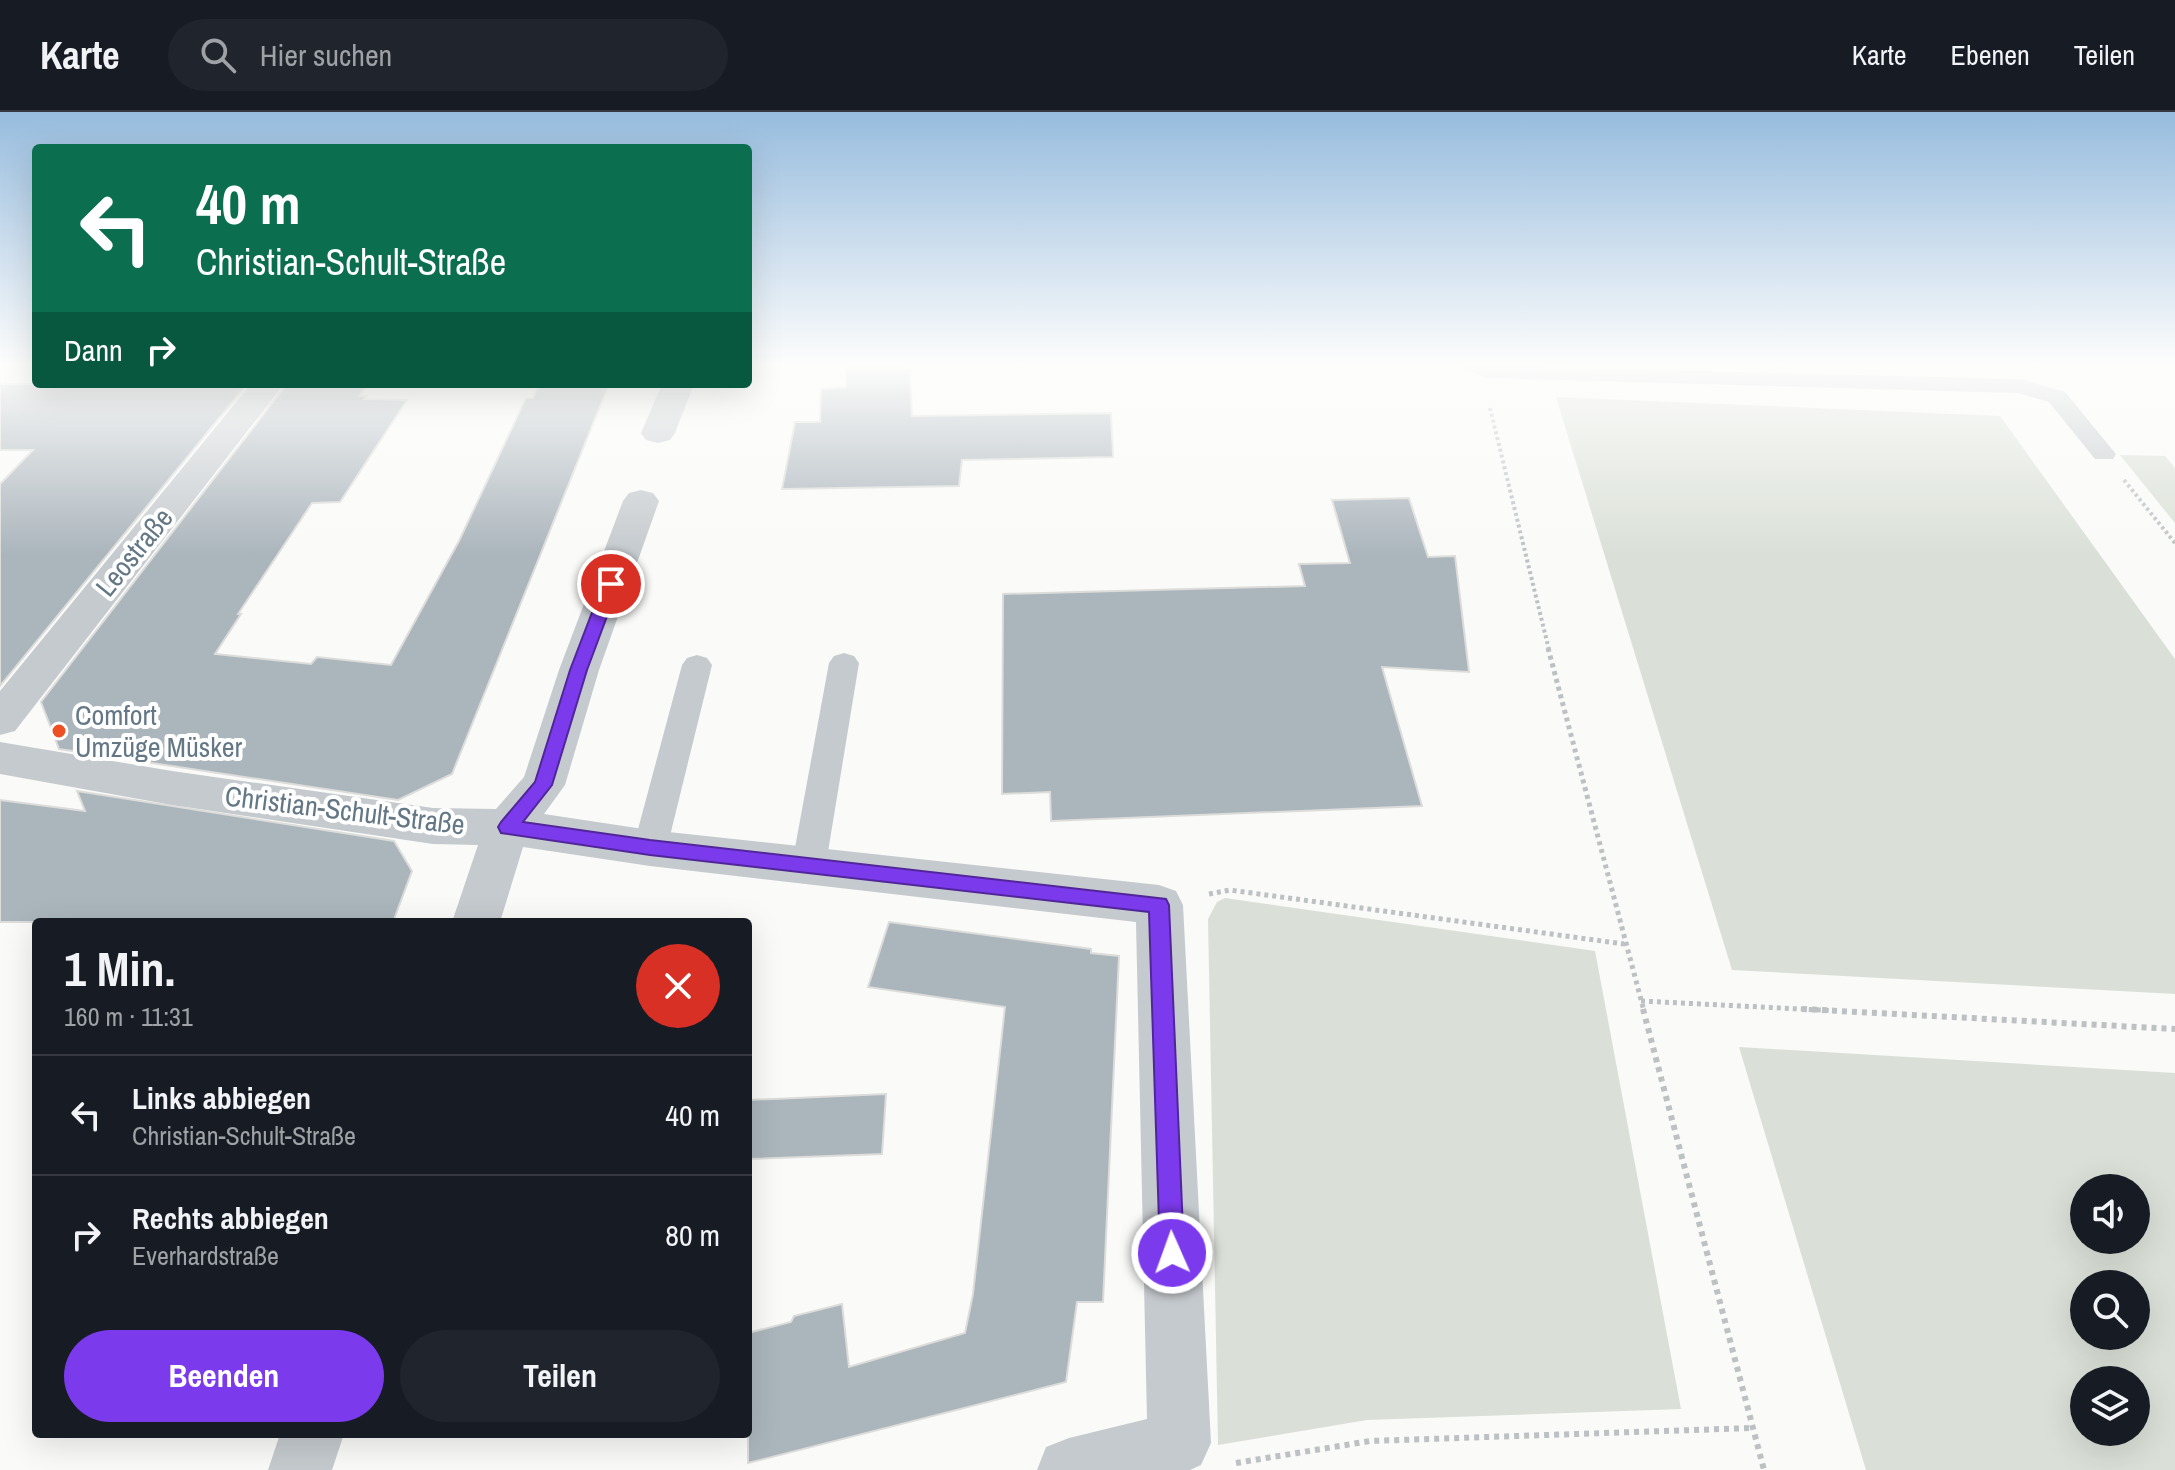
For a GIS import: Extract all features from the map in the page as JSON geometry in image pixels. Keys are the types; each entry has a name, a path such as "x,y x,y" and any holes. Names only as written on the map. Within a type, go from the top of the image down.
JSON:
{"street":[{"name":"Leostraße","path":"0,720 233,428"},
{"path":"658,433 660,428"},
{"path":"477,918 507,827 543,785 579,670 641,501"},
{"name":"Christian-Schult-Straße","path":"0,758 172,788 433,826 507,827 650,848 1159,905"},
{"path":"1069,1470 1179,1443 1159,905"},
{"path":"300,1470 311,1438"}],"lane":[{"path":"2085,428 2104,454"},
{"path":"809,864 844,663"},
{"path":"650,848 697,665"}],"path":[{"path":"1495,428 1522,547 1624,944 1764,1470"},
{"path":"2104,454 2175,543"},
{"path":"1159,905 1230,890 1624,944"},
{"path":"1641,1001 2175,1029"},
{"path":"1179,1443 1231,1464 1370,1441 1752,1428"}],"shaded area":[{"path":"1566,428 2009,428 2175,659 2175,994 1732,970"},
{"path":"2120,455 2165,456 2175,468 2175,523"},
{"path":"1225,898 1595,951 1681,1409 1367,1420 1218,1445 1208,919 1217,902"},
{"path":"1739,1047 2175,1073 2175,1470 1866,1470"}],"building":[{"path":"0,428 211,428 0,686 0,484 33,450 0,450"},
{"path":"253,428 388,428 340,502 312,503 215,654 311,664 317,657 391,665 459,541 512,428 591,428 452,774 398,800 59,749 41,702"},
{"path":"794,428 1112,428 1113,457 962,460 959,486 782,489"},
{"path":"1409,498 1428,557 1455,556 1469,672 1382,667 1422,806 1051,821 1050,792 1002,794 1003,594 1305,586 1299,564 1350,563 1332,500"},
{"path":"77,791 394,841 412,871 394,918 32,918 32,922 0,922 0,800 85,811"},
{"path":"889,922 1091,949 1091,953 1119,956 1103,1302 1077,1302 1066,1382 748,1463 748,1438 752,1438 752,1332 791,1322 794,1316 842,1304 849,1367 965,1333 973,1294 1005,1007 868,987"},
{"path":"886,1094 882,1154 752,1159 752,1100"}],"place":[{"name":"Comfort Umzüge Müsker","path":"59,731"}],"route":[{"path":"611,584 579,670 543,785 507,827 650,848 1159,905 1172,1253"}]}
